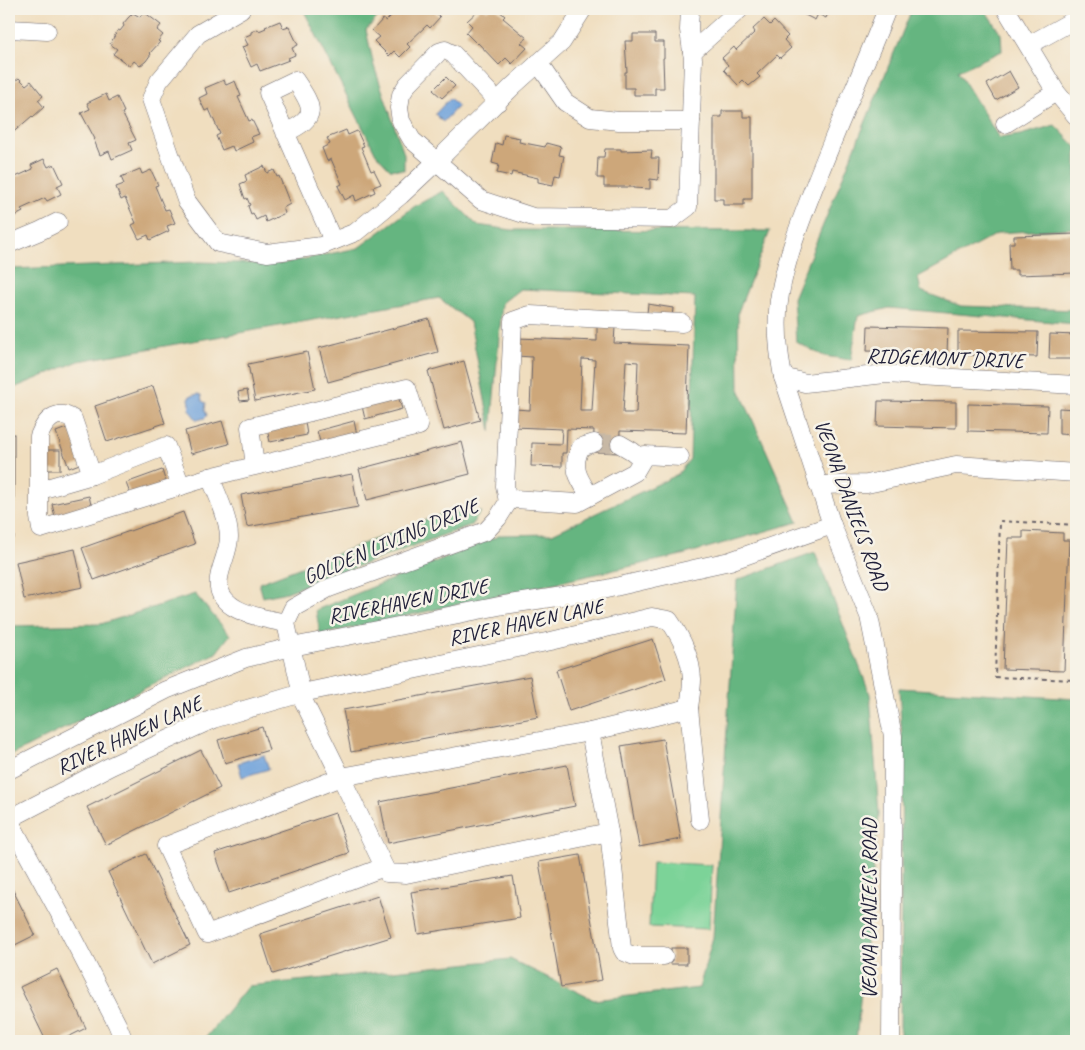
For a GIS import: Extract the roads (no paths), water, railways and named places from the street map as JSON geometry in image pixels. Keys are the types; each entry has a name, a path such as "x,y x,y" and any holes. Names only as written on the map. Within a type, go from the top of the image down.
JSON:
{"street":[{"path":"241,9 198,34 159,81 151,99 186,200 218,243 267,253 321,246 356,232 401,195 562,42 583,9"},
{"path":"498,102 453,54 445,50 439,52 407,85 401,95 398,108 401,121 412,140 481,200 533,217 672,219 688,206 692,52 689,30 690,9"},
{"path":"692,52 740,9"},
{"name":"VEONA DANIELS ROAD","path":"887,9 822,166 787,262 780,295 777,324 783,378 832,525 869,616 892,736 891,1039"},
{"path":"1006,9 1056,92 1076,116"},
{"path":"1029,45 1074,26"},
{"path":"9,29 47,30"},
{"path":"538,64 566,102 590,118 619,121 691,121"},
{"path":"1005,124 1056,92"},
{"path":"284,133 333,241"},
{"path":"9,244 58,222"},
{"path":"680,457 645,455 635,472 577,503 514,499 508,502 505,486 514,321 530,314 682,323"},
{"name":"RIDGEMONT DRIVE","path":"783,378 805,383 885,374 1076,385"},
{"path":"92,475 73,419 60,415 44,424 39,436 39,517 41,528 210,477 419,426 407,388 250,427 255,466"},
{"path":"590,496 580,480 575,464 581,448 594,443"},
{"path":"620,444 642,459"},
{"path":"40,490 92,475 166,446 182,486"},
{"path":"818,485 867,484 956,465 1076,473"},
{"path":"210,477 224,514 229,536 219,580 221,594 229,604 250,616 286,623 303,700 387,873 406,874 609,832"},
{"name":"GOLDEN LIVING DRIVE","path":"286,623 293,608 329,588 486,531 498,518 508,502"},
{"name":"RIVERHAVEN DRIVE","path":"9,770 166,690 246,658 292,647 504,605 602,590 730,561 832,525"},
{"name":"RIVER HAVEN LANE","path":"124,1041 66,925 9,820 112,766 213,719 302,693 551,641 652,617 669,620 680,636 689,660 692,680 689,708 700,820"},
{"path":"384,867 206,934 166,846 341,777 590,732 689,708"},
{"path":"590,732 609,832 622,948 624,952 634,956 664,956"}],"water":[{"path":"450,98 458,106 443,122 435,114"},
{"path":"198,394 201,395 202,401 206,403 205,410 207,415 205,418 197,420 189,410 189,398"},
{"path":"264,755 269,769 242,777 238,763"}],"tunnel":[{"path":"594,443 620,444"}]}
